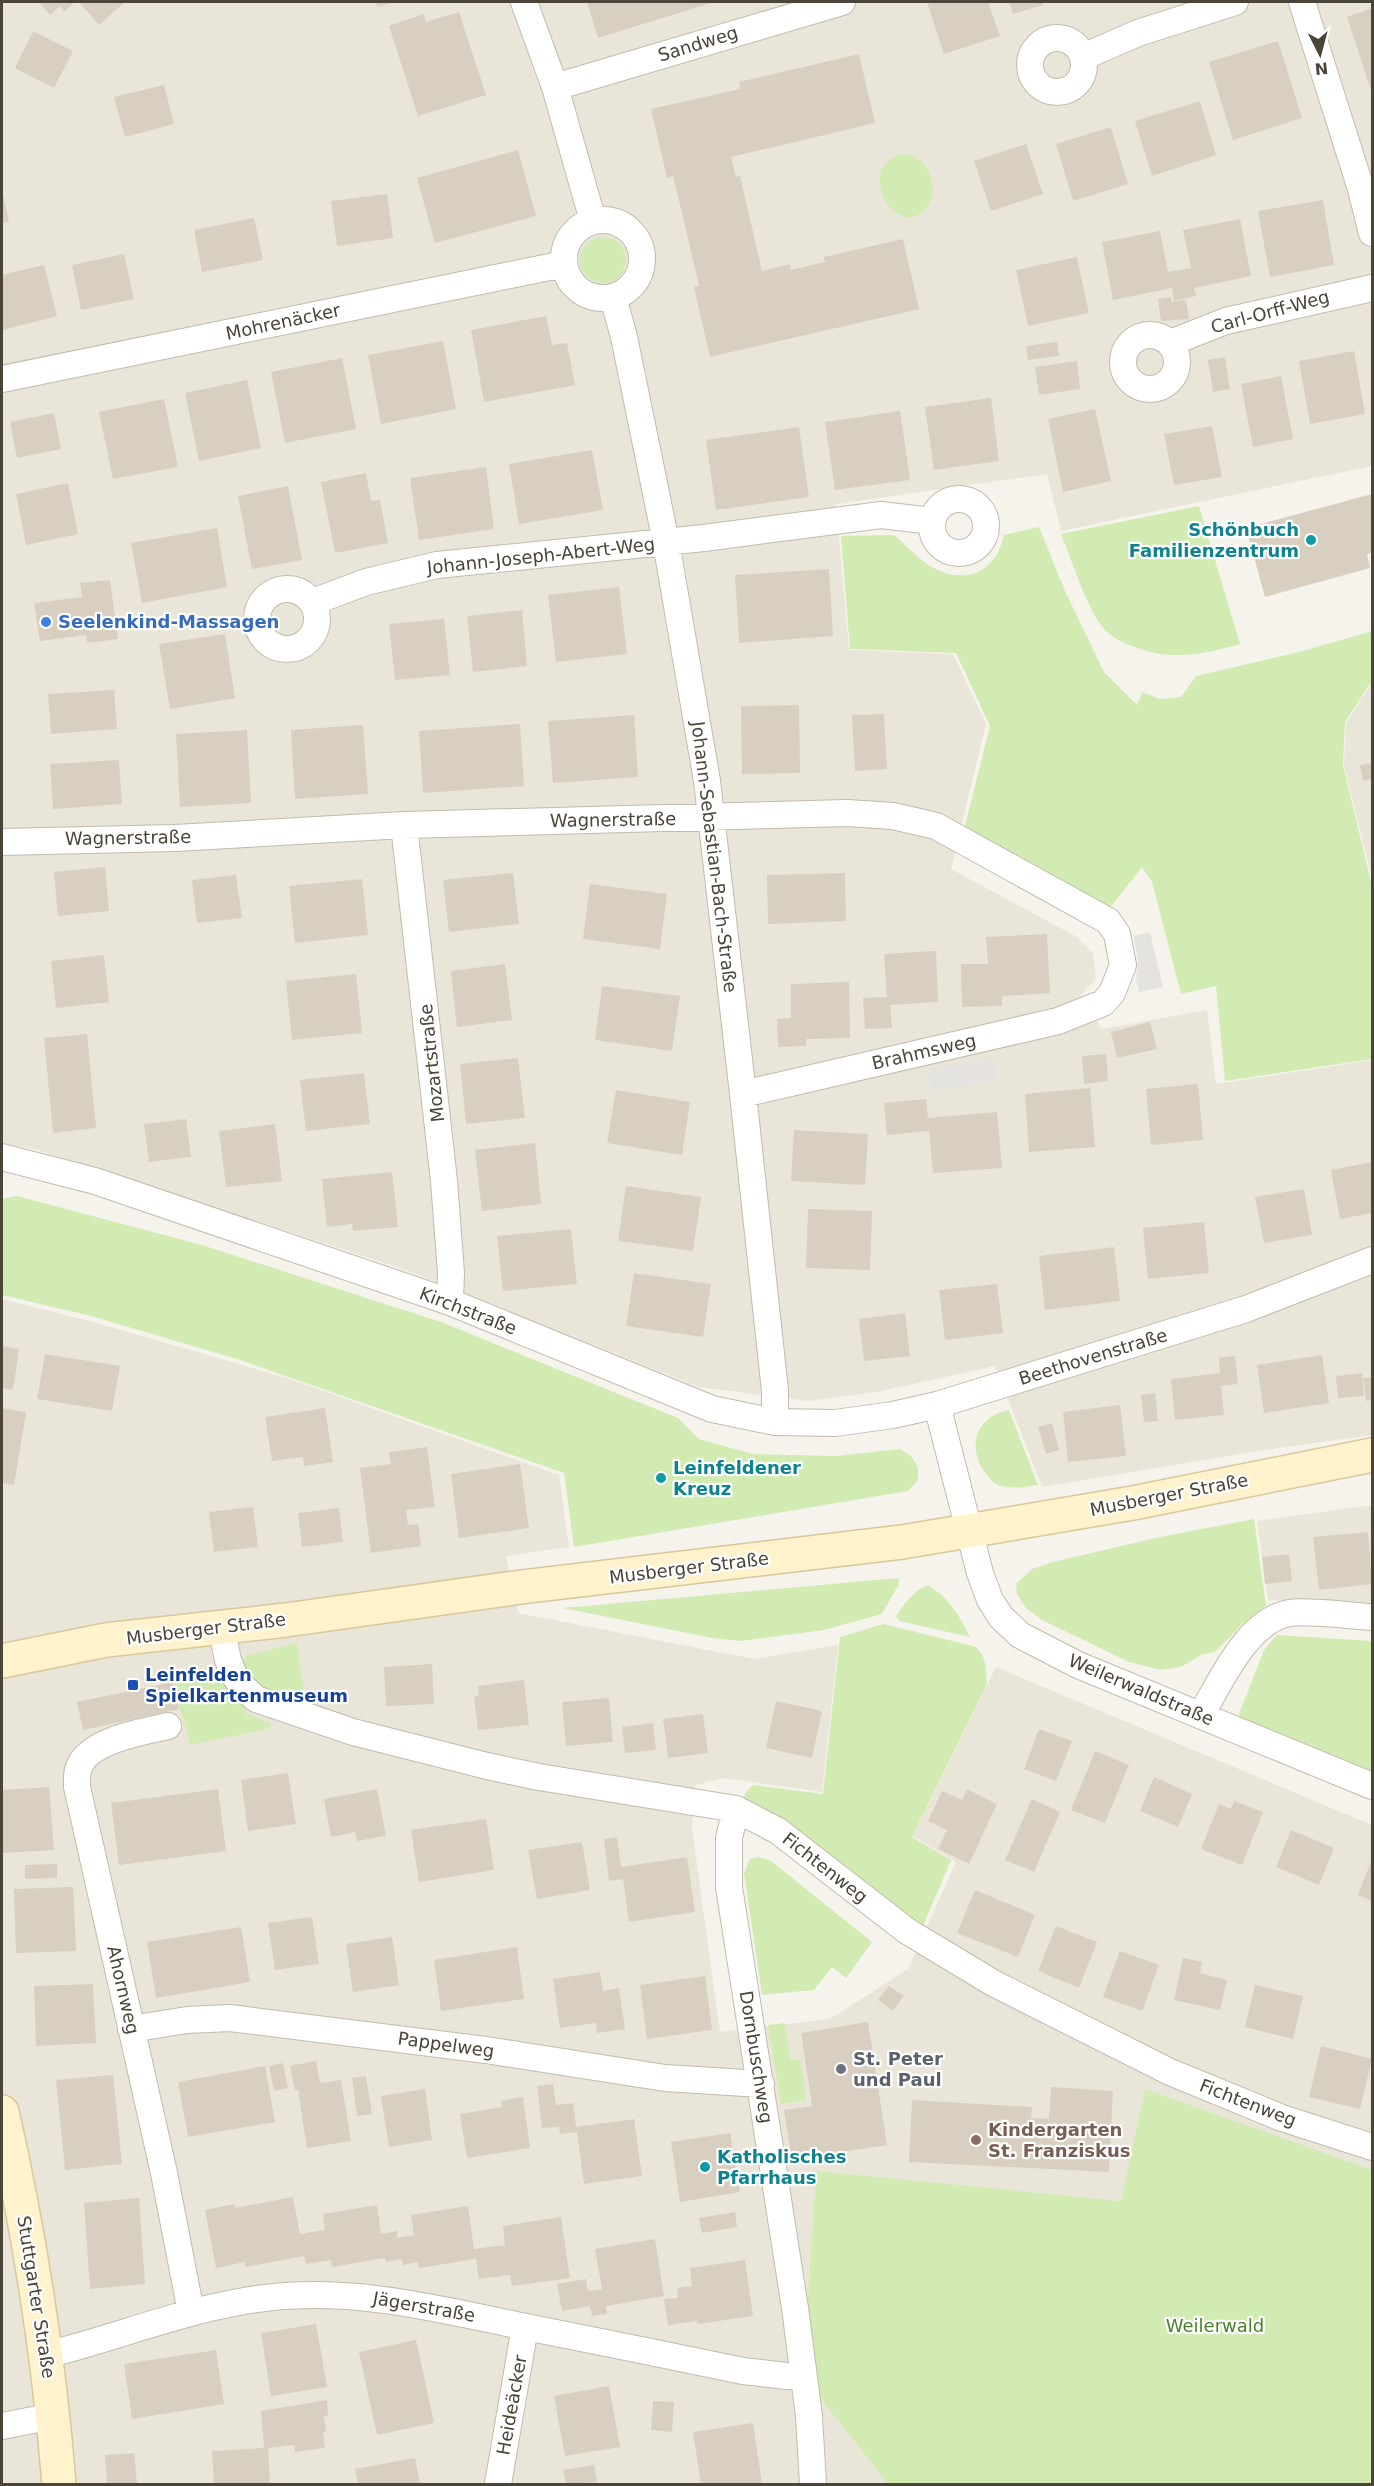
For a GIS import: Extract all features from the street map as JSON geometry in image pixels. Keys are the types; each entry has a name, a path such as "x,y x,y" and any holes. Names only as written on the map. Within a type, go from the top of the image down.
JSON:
{"main road":[{"name":"Musberger Straße","path":"2,1661 106,1640 970,1532 1133,1503 1372,1455"},
{"name":"Stuttgarter Straße","path":"2,2112 32,2256 46,2355 59,2484"}],"street":[{"path":"524,2 555,87 593,221"},
{"name":"Sandweg","path":"555,87 842,2"},
{"path":"1083,57 1138,33 1235,2"},
{"path":"1302,2 1361,189 1372,233"},
{"path":"607,220 620,223 631,231 641,249 641,269 635,282 625,291 613,297 593,297 576,288 568,277 564,264 566,245 570,237 576,230 593,221 607,220"},
{"name":"Mohrenäcker","path":"2,379 564,264"},
{"name":"Carl-Orff-Weg","path":"1170,343 1226,321 1372,288"},
{"name":"Johann-Sebastian-Bach-Straße","path":"613,297 624,337 666,542 707,781 775,1391 775,1422"},
{"name":"Johann-Joseph-Abert-Weg","path":"313,602 366,582 437,565 666,542 881,515 932,521"},
{"name":"Wagnerstraße","path":"2,842 175,838 404,825 847,813 893,816 936,826 1108,921 1117,934 1123,965 1112,993 1103,1003"},
{"name":"Mozartstraße","path":"404,825 444,1181 451,1274 450,1302"},
{"name":"Brahmsweg","path":"743,1094 1058,1021 1103,1003"},
{"name":"Kirchstraße","path":"2,1157 95,1181 450,1302 712,1409 775,1422 835,1423 893,1415 937,1405"},
{"name":"Beethovenstraße","path":"937,1405 1246,1309 1372,1260"},
{"path":"937,1405 970,1532"},
{"name":"Weilerwaldstraße","path":"970,1532 980,1573 990,1600 1001,1617 1020,1635 1078,1665 1372,1786"},
{"path":"1201,1715 1228,1669 1254,1632 1276,1616 1292,1613 1372,1617"},
{"name":"Fichtenweg","path":"222,1627 228,1660 243,1687 256,1699 352,1732 439,1755 538,1777 736,1809 778,1831 933,1949 993,1983 1181,2077 1282,2118 1372,2147"},
{"name":"Ahornweg","path":"168,1726 105,1744 81,1761 77,1773 81,1804 166,2183 191,2312"},
{"name":"Dornbuschweg","path":"736,1809 729,1838 729,1887 761,2084 803,2376 813,2484"},
{"name":"Pappelweg","path":"131,2029 188,2020 230,2018 474,2049 665,2078 761,2084"},
{"name":"Jägerstraße","path":"46,2355 191,2312 264,2298 331,2295 393,2300 743,2371 803,2376"},
{"name":"Heideäcker","path":"498,2484 525,2326"},
{"path":"2,2426 53,2416"}],"shaded area":[{"path":"2,2 1372,2 1372,466 1061,531 1047,474 836,504 849,650 953,654 986,724 951,869 1077,937 1093,953 1096,979 1081,995 1102,1029 1207,1010 1216,1084 1372,1060 1372,1435 1257,1451 1042,1487 995,1366 877,1392 808,1401 699,1387 406,1270 34,1149 2,1143"},
{"path":"1372,683 1372,878 1344,766 1346,723"},
{"path":"1150,932 1163,987 1139,992 1136,979 1138,961 1134,936"},
{"path":"994,1057 998,1078 932,1092 927,1071"},
{"path":"2,1299 97,1323 287,1378 559,1475 569,1547 506,1556 518,1613 754,1659 838,1645 822,1792 724,1778 695,1785 692,1828 720,2032 830,2019 908,1969 956,1862 913,1836 996,1667 1372,1825 1372,2170 1145,2090 1121,2201 816,2172 803,2376 888,2484 2,2484"},
{"path":"1372,1505 1372,1605 1268,1600 1257,1521"}],"green space":[{"path":"907,154 917,158 925,166 932,185 932,195 928,205 921,213 910,218 898,214 889,206 880,185 885,164 894,157"},
{"path":"603,237 619,244 626,260 619,276 603,283 587,276 580,260 587,244"},
{"path":"1199,506 1240,644 1214,651 1176,655 1150,652 1114,638 1094,614 1061,534"},
{"path":"1039,527 1065,591 1104,672 1137,705 1143,692 1159,699 1181,697 1196,676 1303,651 1372,631 1372,682 1345,722 1343,765 1372,886 1372,1059 1225,1081 1216,986 1181,994 1152,882 1142,867 1109,909 964,830 990,726 956,653 850,649 841,536 894,535 934,568 946,573 969,575 987,566 995,557 1004,535"},
{"path":"17,1196 202,1245 441,1322 678,1418 699,1439 753,1454 837,1456 900,1449 911,1456 918,1467 918,1480 908,1491 574,1547 564,1473 240,1360 91,1316 2,1295 2,1199"},
{"path":"1009,1410 1038,1485 1001,1486 992,1481 980,1464 976,1443 982,1426 998,1413"},
{"path":"1254,1519 1266,1606 1244,1623 1215,1652 1203,1654 1181,1667 1161,1670 1129,1662 1042,1620 1026,1608 1017,1594 1016,1584 1032,1569 1053,1562 1155,1538"},
{"path":"898,1578 899,1584 882,1614 824,1630 741,1641 712,1638 563,1608"},
{"path":"928,1585 953,1608 970,1637 899,1621 896,1617 906,1602 913,1594"},
{"path":"883,1624 973,1646 981,1653 986,1668 987,1684 912,1837 951,1860 921,1931 744,1800 745,1793 753,1785 823,1794 840,1637"},
{"path":"1277,1635 1372,1641 1372,1774 1242,1725 1239,1714 1264,1650"},
{"path":"297,1643 305,1704 265,1692 243,1712 270,1723 271,1728 190,1745 173,1682 234,1675 246,1656"},
{"path":"758,1857 771,1861 872,1942 846,1978 832,1967 814,1990 762,1995 744,1873 750,1859"},
{"path":"785,2023 790,2061 800,2059 806,2100 781,2104 768,2025"},
{"name":"Weilerwald","path":"1145,2089 1372,2170 1372,2484 888,2484 803,2376 816,2171 1121,2201"}],"building":[{"path":"39,2 75,2 64,12 60,6 50,15"},
{"path":"79,2 125,2 99,25"},
{"path":"376,2 394,2 377,7"},
{"path":"587,2 714,2 598,38"},
{"path":"927,2 988,2 1000,36 944,54"},
{"path":"1009,2 1042,2 1043,5 1013,14"},
{"path":"1372,8 1372,93 1347,17"},
{"path":"459,12 486,95 418,116 389,26 424,14 426,22"},
{"path":"33,31 73,51 54,88 15,68"},
{"path":"1278,41 1302,118 1233,140 1209,62"},
{"path":"859,54 875,123 731,157 736,177 740,176 762,271 790,264 791,270 825,262 824,257 903,239 919,309 710,357 694,287 699,286 686,230 673,176 667,178 651,109 740,89 739,82"},
{"path":"164,85 174,124 125,137 114,97"},
{"path":"1200,101 1216,155 1152,176 1135,121"},
{"path":"1111,127 1128,184 1073,201 1056,144"},
{"path":"1026,144 1043,194 991,211 974,161"},
{"path":"518,150 536,216 435,243 417,178"},
{"path":"2,189 9,222 2,223"},
{"path":"387,194 393,238 337,246 331,201"},
{"path":"1323,200 1334,265 1270,277 1258,211"},
{"path":"254,218 263,260 202,272 194,230"},
{"path":"1240,219 1251,276 1194,288 1196,296 1174,301 1172,288 1113,300 1102,242 1160,231 1168,272 1191,268 1183,230"},
{"path":"124,254 134,299 81,310 72,265"},
{"path":"1077,257 1089,313 1028,326 1016,270"},
{"path":"44,265 57,316 2,330 2,275"},
{"path":"1171,297 1172,302 1186,300 1189,319 1161,321 1158,299"},
{"path":"546,316 552,345 567,343 575,385 484,402 471,330"},
{"path":"443,341 456,409 381,424 368,355"},
{"path":"1057,342 1059,356 1028,360 1026,346"},
{"path":"1354,351 1365,414 1310,424 1299,361"},
{"path":"1225,357 1230,389 1213,392 1208,360"},
{"path":"342,358 356,429 285,443 271,372"},
{"path":"1077,361 1080,389 1039,395 1035,367"},
{"path":"1281,376 1293,439 1253,447 1241,384"},
{"path":"247,380 261,448 199,461 185,393"},
{"path":"991,398 999,461 934,470 925,407"},
{"path":"164,399 178,467 113,479 99,412"},
{"path":"1095,409 1111,481 1063,492 1048,419"},
{"path":"900,411 910,480 835,490 825,422"},
{"path":"54,413 61,449 17,458 10,422"},
{"path":"1212,426 1222,477 1174,485 1164,434"},
{"path":"799,427 809,497 716,510 706,440"},
{"path":"592,450 603,510 519,524 509,464"},
{"path":"486,467 494,529 419,540 410,478"},
{"path":"366,473 371,501 380,500 388,543 335,553 321,482"},
{"path":"68,483 78,534 26,545 16,494"},
{"path":"288,486 302,560 252,569 238,496"},
{"name":"Schönbuch Familienzentrum","path":"1372,494 1372,552 1367,554 1370,568 1265,597 1246,528"},
{"path":"217,528 227,587 142,603 131,543"},
{"path":"829,569 833,636 739,643 735,575"},
{"path":"110,580 118,639 87,643 86,635 40,641 34,603 82,597 80,583"},
{"path":"619,587 627,654 556,662 548,595"},
{"path":"522,610 527,666 473,672 467,616"},
{"path":"444,619 450,675 395,680 389,624"},
{"path":"225,634 235,698 170,709 159,644"},
{"path":"114,690 117,729 51,734 48,694"},
{"path":"799,705 800,773 742,774 741,706"},
{"path":"884,714 887,769 855,771 852,715"},
{"path":"634,715 638,777 553,783 548,721"},
{"path":"520,724 524,786 423,793 419,731"},
{"path":"363,725 368,794 295,799 291,730"},
{"path":"247,730 251,803 180,807 176,734"},
{"path":"119,760 122,804 53,809 50,764"},
{"path":"1372,763 1372,779 1363,781 1360,765"},
{"path":"105,867 109,911 58,916 54,872"},
{"path":"513,873 519,924 449,932 443,880"},
{"path":"845,873 846,921 768,924 767,875"},
{"path":"236,875 242,918 197,923 192,880"},
{"path":"362,879 368,935 295,943 289,886"},
{"path":"590,884 667,894 660,949 583,939"},
{"path":"1047,934 1050,993 1002,996 1002,1006 962,1007 961,964 988,964 986,937"},
{"path":"936,951 938,1002 890,1005 892,1028 865,1029 863,998 887,997 884,954"},
{"path":"104,955 109,1002 56,1008 51,961"},
{"path":"505,964 512,1020 457,1027 451,971"},
{"path":"356,974 362,1033 292,1040 286,981"},
{"path":"849,982 850,1038 806,1039 806,1046 778,1047 777,1019 791,1018 791,984"},
{"path":"602,986 680,996 672,1051 595,1040"},
{"path":"1150,1022 1157,1049 1117,1058 1111,1032"},
{"path":"87,1034 96,1128 53,1133 44,1038"},
{"path":"1106,1054 1108,1081 1084,1084 1082,1056"},
{"path":"518,1058 525,1118 466,1124 460,1064"},
{"path":"364,1073 370,1124 306,1131 300,1080"},
{"path":"1198,1084 1203,1140 1151,1145 1146,1089"},
{"path":"1090,1088 1095,1147 1029,1152 1025,1094"},
{"path":"616,1090 690,1102 682,1155 607,1143"},
{"path":"926,1099 928,1118 997,1112 1002,1168 933,1173 929,1131 887,1135 884,1103"},
{"path":"186,1119 191,1157 149,1162 144,1124"},
{"path":"275,1124 282,1181 226,1187 219,1131"},
{"path":"794,1130 868,1134 865,1185 791,1181"},
{"path":"535,1143 541,1204 482,1211 475,1150"},
{"path":"1372,1162 1372,1213 1340,1219 1331,1170"},
{"path":"392,1172 398,1227 353,1231 352,1224 327,1227 322,1179"},
{"path":"626,1186 701,1197 693,1251 618,1241"},
{"path":"1304,1189 1312,1235 1264,1243 1255,1197"},
{"path":"808,1209 872,1211 870,1270 806,1268"},
{"path":"1204,1222 1209,1273 1148,1279 1143,1228"},
{"path":"571,1229 577,1284 503,1291 497,1236"},
{"path":"1114,1247 1120,1301 1045,1310 1039,1256"},
{"path":"634,1273 711,1284 703,1337 626,1326"},
{"path":"997,1284 1003,1333 945,1340 939,1290"},
{"path":"905,1313 910,1356 864,1361 859,1319"},
{"path":"2,1346 19,1349 13,1390 2,1388"},
{"path":"45,1354 120,1366 112,1411 37,1399"},
{"path":"1322,1355 1329,1403 1264,1413 1257,1365"},
{"path":"1235,1356 1238,1384 1221,1386 1224,1415 1175,1420 1171,1379 1220,1373 1219,1358"},
{"path":"1362,1373 1364,1396 1338,1398 1336,1376"},
{"path":"1372,1377 1372,1400 1366,1401 1363,1378"},
{"path":"1155,1393 1158,1421 1144,1422 1141,1395"},
{"path":"1120,1405 1126,1456 1068,1462 1063,1412"},
{"path":"2,1408 26,1412 14,1485 2,1483"},
{"path":"325,1408 333,1462 304,1466 303,1457 272,1461 265,1417"},
{"path":"1052,1423 1059,1450 1046,1454 1038,1427"},
{"path":"427,1447 435,1507 406,1510 408,1525 418,1524 421,1546 371,1553 360,1468 391,1464 389,1452"},
{"path":"520,1464 529,1528 459,1538 451,1474"},
{"path":"253,1507 258,1547 214,1552 209,1512"},
{"path":"339,1508 343,1542 302,1547 298,1513"},
{"path":"1368,1532 1372,1584 1319,1590 1313,1537"},
{"path":"1289,1554 1292,1581 1265,1584 1262,1557"},
{"path":"432,1664 434,1704 386,1706 384,1667"},
{"path":"524,1680 529,1725 478,1730 474,1697 479,1695 478,1686"},
{"path":"173,1682 179,1709 83,1730 77,1702"},
{"path":"609,1698 613,1742 566,1746 562,1702"},
{"path":"776,1701 822,1711 812,1758 766,1748"},
{"path":"703,1714 708,1753 668,1758 663,1719"},
{"path":"653,1723 656,1750 625,1753 622,1727"},
{"path":"1039,1729 1072,1741 1056,1781 1024,1769"},
{"path":"1095,1751 1129,1765 1105,1823 1071,1810"},
{"path":"288,1773 296,1824 248,1831 241,1780"},
{"path":"1154,1777 1192,1794 1178,1827 1140,1811"},
{"path":"49,1787 54,1850 2,1853 2,1790"},
{"path":"218,1789 226,1851 119,1865 111,1803"},
{"path":"377,1789 386,1836 357,1841 355,1832 331,1837 324,1799"},
{"path":"967,1789 997,1804 969,1864 938,1849 947,1830 928,1821 942,1791 962,1800"},
{"path":"1032,1799 1060,1812 1034,1872 1005,1860"},
{"path":"1234,1801 1263,1812 1242,1865 1201,1849 1219,1804 1231,1809"},
{"path":"486,1819 494,1870 419,1882 411,1830"},
{"path":"1291,1830 1334,1848 1319,1885 1276,1867"},
{"path":"617,1837 621,1867 687,1857 695,1912 629,1922 623,1879 609,1881 604,1839"},
{"path":"582,1842 590,1890 537,1899 528,1850"},
{"path":"1372,1859 1372,1901 1358,1895"},
{"path":"57,1864 57,1878 25,1879 25,1865"},
{"path":"73,1887 76,1951 16,1953 14,1889"},
{"path":"975,1890 1035,1915 1018,1957 957,1933"},
{"path":"312,1917 319,1964 275,1970 268,1923"},
{"path":"1056,1926 1097,1942 1079,1988 1038,1971"},
{"path":"241,1927 250,1982 156,1998 147,1942"},
{"path":"392,1937 399,1985 353,1992 346,1944"},
{"path":"517,1947 524,1999 441,2011 434,1960"},
{"path":"1120,1951 1159,1965 1142,2011 1103,1997"},
{"path":"1183,1958 1202,1962 1200,1973 1227,1980 1220,2010 1174,2000"},
{"path":"600,1972 603,1991 619,1988 625,2029 597,2033 596,2023 560,2028 553,1979"},
{"path":"705,1976 712,2030 647,2039 640,1985"},
{"path":"93,1984 96,2043 36,2046 34,1986"},
{"path":"1255,1985 1303,1996 1293,2039 1245,2027"},
{"path":"889,1986 904,1996 893,2011 878,2000"},
{"name":"St. Peter und Paul","path":"868,2022 887,2145 821,2155 820,2150 791,2155 784,2110 812,2106 801,2033"},
{"path":"1321,2046 1372,2059 1360,2109 1309,2097"},
{"path":"316,2061 320,2083 341,2080 351,2141 307,2148 298,2090 295,2090 290,2066"},
{"path":"283,2063 288,2088 274,2091 269,2066"},
{"path":"265,2066 275,2122 188,2137 178,2082"},
{"path":"113,2075 122,2164 65,2170 56,2080"},
{"path":"366,2076 372,2114 357,2116 352,2078"},
{"path":"553,2084 556,2105 573,2103 576,2127 634,2119 642,2176 584,2184 577,2132 560,2134 559,2127 542,2128 537,2086"},
{"path":"1051,2087 1113,2091 1109,2172 909,2162 912,2100 1032,2107 1031,2118 1049,2119"},
{"path":"425,2089 432,2140 389,2147 381,2096"},
{"path":"523,2097 530,2148 467,2158 460,2114 502,2107 501,2101"},
{"name":"Katholisches Pfarrhaus","path":"730,2133 740,2192 680,2202 671,2142"},
{"path":"293,2197 300,2234 325,2230 323,2214 377,2205 381,2234 397,2231 398,2238 414,2235 411,2215 468,2206 474,2249 505,2245 503,2226 561,2217 570,2278 512,2286 510,2275 479,2279 476,2259 419,2268 418,2262 403,2265 402,2259 386,2262 385,2258 332,2267 331,2260 306,2264 304,2256 246,2267 245,2262 216,2268 205,2210 235,2204 235,2208"},
{"path":"139,2198 145,2284 90,2289 84,2203"},
{"path":"735,2212 737,2227 702,2233 699,2218"},
{"path":"655,2239 664,2296 606,2306 607,2314 592,2316 590,2306 562,2311 557,2284 586,2279 588,2291 602,2289 595,2249"},
{"path":"745,2260 753,2316 698,2324 697,2321 668,2325 664,2299 678,2298 677,2288 692,2286 690,2268"},
{"path":"316,2324 327,2387 271,2396 261,2333"},
{"path":"416,2340 434,2423 377,2435 359,2352"},
{"path":"216,2350 224,2404 132,2419 124,2364"},
{"path":"609,2386 620,2447 565,2456 554,2396"},
{"path":"327,2400 328,2416 324,2416 326,2432 323,2432 325,2448 295,2452 294,2445 268,2448 270,2484 214,2484 212,2451 264,2448 261,2411"},
{"path":"653,2401 674,2402 672,2432 651,2430"},
{"path":"753,2423 762,2484 701,2484 693,2432"},
{"path":"134,2453 137,2484 107,2484 105,2455"},
{"path":"415,2458 420,2484 358,2484 355,2469"},
{"path":"594,2465 597,2482 566,2484 563,2470"}],"place":[{"name":"Schönbuch Familienzentrum","path":"1311,540"},
{"name":"Seelenkind-Massagen","path":"46,622"},
{"name":"Leinfeldener Kreuz","path":"661,1478"},
{"name":"Leinfelden Spielkartenmuseum","path":"133,1685"},
{"name":"St. Peter und Paul","path":"841,2069"},
{"name":"Kindergarten St. Franziskus","path":"976,2140"},
{"name":"Katholisches Pfarrhaus","path":"705,2167"}]}
